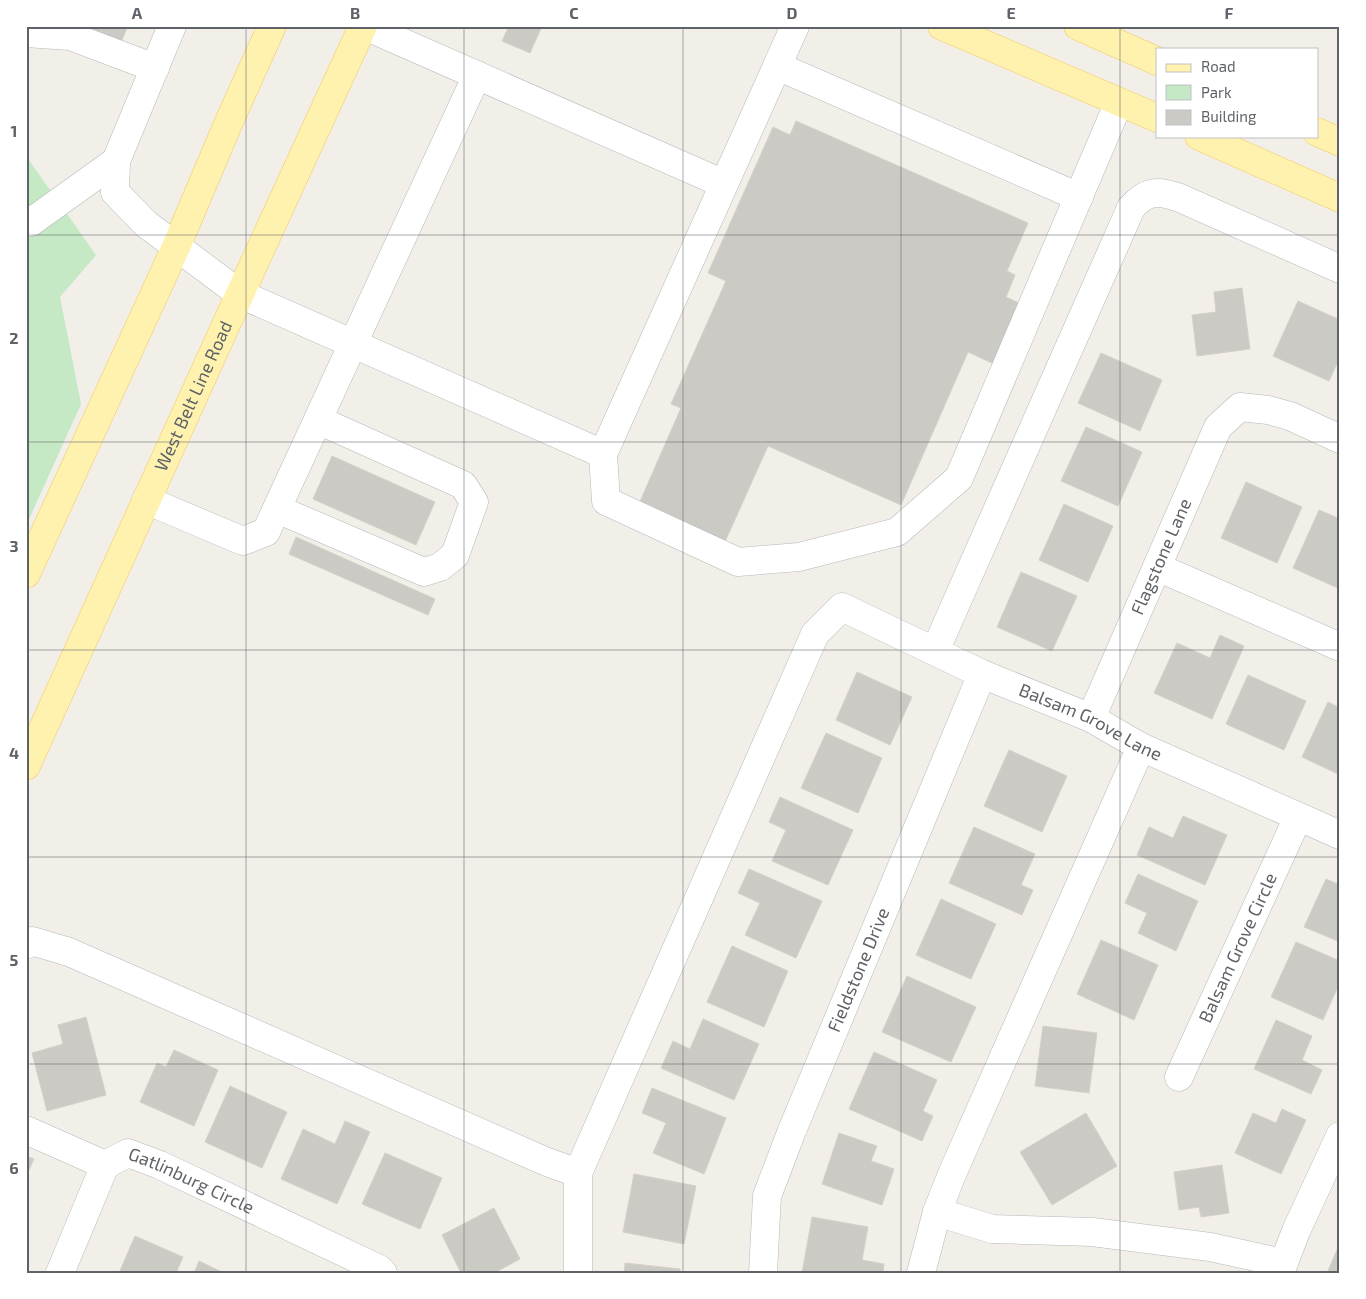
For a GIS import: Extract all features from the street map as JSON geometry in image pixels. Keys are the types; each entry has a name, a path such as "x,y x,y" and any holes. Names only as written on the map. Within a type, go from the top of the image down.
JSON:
{"main road":[{"path":"26,574 176,246 272,26"},
{"name":"West Belt Line Road","path":"26,766 364,26"},
{"path":"942,26 1156,118"},
{"path":"1078,26 1156,61"},
{"path":"1318,132 1340,142"},
{"path":"1204,138 1340,198"}],"street":[{"path":"172,26 116,162 114,192 146,224 240,294 603,454"},
{"path":"364,26 724,184"},
{"path":"795,26 603,454 606,501 738,562 799,557 897,532 959,478 1119,102"},
{"path":"26,33 70,36 155,68"},
{"path":"777,66 1078,197"},
{"path":"146,500 243,541 266,532 477,75"},
{"path":"30,222 116,162"},
{"path":"935,651 1131,208 1139,199 1150,194 1163,192 1172,195 1340,269"},
{"name":"Flagstone Lane","path":"1091,718 1218,427 1240,407 1268,410 1290,416 1340,438"},
{"path":"277,509 424,572 440,567 455,555 474,502 463,485 318,420"},
{"path":"1157,567 1340,647"},
{"name":"Balsam Grove Lane","path":"578,1173 815,634 842,607 982,674 1091,718 1141,747 1340,835"},
{"name":"Fieldstone Drive","path":"763,1273 767,1196 791,1133 982,674"},
{"path":"921,1273 937,1212 952,1174 1141,747"},
{"name":"Balsam Grove Circle","path":"1179,1077 1298,817"},
{"path":"26,946 32,941 70,952 547,1162 578,1173 578,1273"},
{"path":"26,1130 105,1165"},
{"path":"937,1212 992,1229 1092,1232 1210,1247 1281,1268 1340,1136"},
{"name":"Gatlinburg Circle","path":"60,1273 105,1165 128,1153 160,1165 379,1269 383,1273"}],"green space":[{"path":"26,156 96,255 60,297 81,404 26,526"}],"building":[{"path":"85,26 128,26 121,42"},
{"path":"509,26 542,26 530,53 502,41"},
{"path":"796,121 1028,223 1007,271 1015,275 1006,297 1021,304 994,364 968,352 901,505 768,446 724,544 638,506 681,408 671,404 726,281 708,273 773,127 790,135"},
{"path":"1242,288 1250,349 1197,356 1192,315 1216,312 1214,292"},
{"path":"1298,301 1340,320 1340,357 1329,381 1273,356"},
{"path":"1101,353 1162,380 1140,431 1078,403"},
{"path":"1086,427 1142,452 1118,506 1061,481"},
{"path":"332,456 435,502 416,545 313,499"},
{"path":"1246,482 1302,507 1277,563 1221,538"},
{"path":"1064,504 1113,526 1088,582 1039,560"},
{"path":"1319,510 1340,519 1340,589 1293,568"},
{"path":"296,537 435,599 428,615 289,554"},
{"path":"1021,572 1077,596 1052,651 997,627"},
{"path":"1220,635 1244,646 1212,719 1154,693 1177,643 1210,658"},
{"path":"857,672 912,697 890,745 836,720"},
{"path":"1248,675 1306,701 1284,750 1226,724"},
{"path":"1328,702 1340,708 1340,775 1302,757"},
{"path":"826,733 882,758 858,813 801,788"},
{"path":"1009,750 1067,776 1042,832 984,806"},
{"path":"780,797 853,830 828,885 772,861 786,830 769,822"},
{"path":"1183,816 1227,835 1205,885 1137,855 1149,827 1173,838"},
{"path":"974,827 1035,854 1021,885 1033,890 1022,915 949,883"},
{"path":"749,869 822,901 796,958 745,935 760,903 738,893"},
{"path":"1138,874 1198,901 1176,951 1138,933 1147,913 1125,903"},
{"path":"1326,879 1340,885 1340,942 1304,927"},
{"path":"941,899 996,924 971,979 916,955"},
{"path":"1101,940 1158,965 1134,1020 1077,994"},
{"path":"1296,942 1340,961 1340,982 1323,1020 1271,997"},
{"path":"732,946 788,971 764,1027 707,1002"},
{"path":"907,976 976,1007 951,1062 882,1032"},
{"path":"86,1017 106,1095 47,1111 32,1053 63,1044 58,1025"},
{"path":"703,1019 759,1044 734,1100 661,1068 673,1041 690,1049"},
{"path":"1276,1020 1312,1036 1302,1060 1322,1070 1311,1094 1254,1069"},
{"path":"1043,1026 1097,1033 1089,1093 1035,1086"},
{"path":"174,1050 218,1070 194,1126 140,1102 157,1063 166,1067"},
{"path":"874,1052 937,1080 923,1111 933,1116 922,1141 849,1109"},
{"path":"230,1086 287,1112 262,1168 205,1142"},
{"path":"652,1088 726,1118 704,1174 653,1153 666,1123 642,1113"},
{"path":"1282,1109 1306,1120 1281,1174 1235,1153 1253,1113 1276,1123"},
{"path":"1086,1113 1117,1166 1052,1205 1020,1152"},
{"path":"345,1121 370,1132 337,1204 281,1179 303,1129 335,1144"},
{"path":"839,1133 877,1146 871,1161 894,1169 882,1205 822,1184"},
{"path":"385,1153 442,1178 420,1229 362,1204"},
{"path":"26,1156 34,1159 26,1176"},
{"path":"1222,1165 1229,1213 1201,1217 1199,1207 1179,1210 1174,1172"},
{"path":"634,1174 696,1186 684,1244 623,1232"},
{"path":"494,1208 520,1259 494,1273 461,1273 442,1235"},
{"path":"812,1217 868,1227 862,1260 884,1264 883,1273 802,1273"},
{"path":"135,1236 183,1257 176,1273 119,1273"},
{"path":"1340,1243 1340,1273 1327,1273"},
{"path":"199,1261 224,1273 194,1273"},
{"path":"625,1263 680,1269 680,1273 624,1273"}]}
